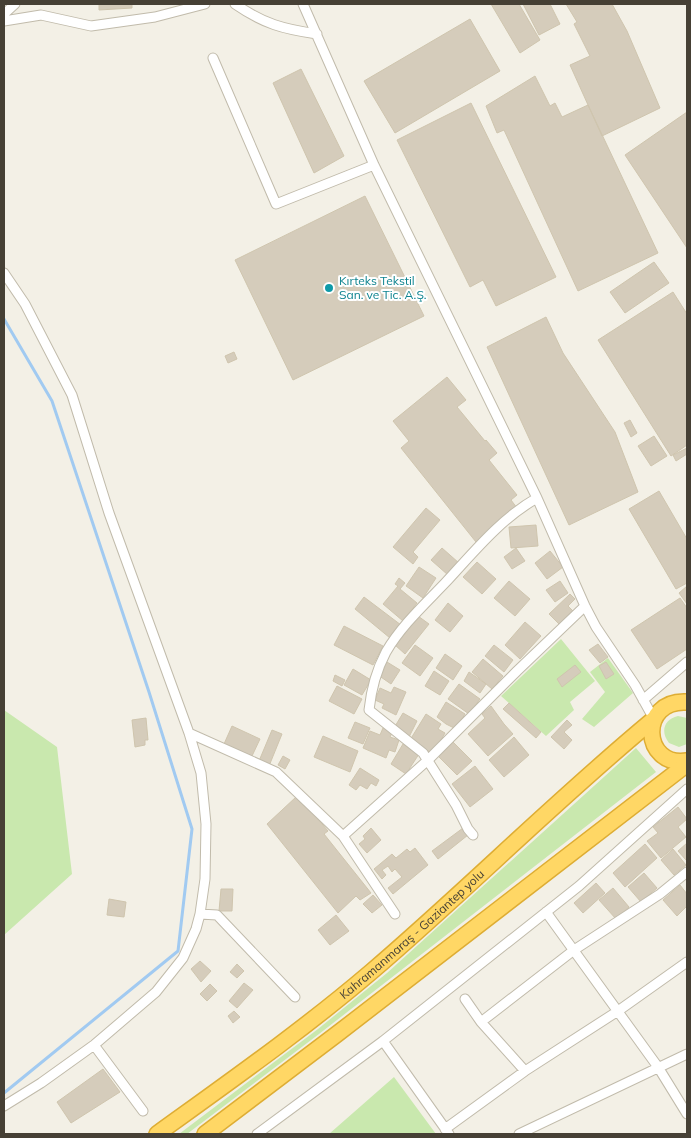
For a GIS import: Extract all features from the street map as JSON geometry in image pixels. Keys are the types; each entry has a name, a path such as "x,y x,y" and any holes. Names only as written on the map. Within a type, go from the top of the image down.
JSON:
{"highway":[{"path":"667,705 687,690"},
{"path":"667,705 676,702 687,702"},
{"name":"Kahramanmaraş - Gaziantep yolu","path":"157,1134 296,1033 370,972 437,914 608,756 654,719 659,711 667,705"},
{"path":"654,719 651,735 657,750 669,760 687,762"},
{"path":"205,1134 687,762"}],"street":[{"path":"4,14 15,4"},
{"path":"4,21 41,16 91,26 155,17 189,6 205,4"},
{"path":"235,4 272,25 284,29 317,34"},
{"path":"303,4 374,165 537,498 585,606 596,627 635,685 654,719"},
{"path":"213,58 276,204 374,165"},
{"path":"4,272 25,304 72,395 109,513 189,733 201,773 206,824 205,879 200,914 196,929 183,958 156,992 94,1045 41,1083 4,1106"},
{"path":"473,835 423,753 369,710 370,698 385,654 399,632 491,533 522,506 537,498"},
{"path":"343,836 428,760 585,606"},
{"path":"643,700 687,662"},
{"path":"189,733 276,772 343,836 395,914"},
{"path":"257,1134 383,1041 579,886 687,789"},
{"path":"481,1022 574,950 660,894 687,872"},
{"path":"546,912 658,1067 687,1114"},
{"path":"200,914 217,915 295,997"},
{"path":"383,1041 447,1132 525,1071 618,1011 687,962"},
{"path":"465,999 481,1022 525,1071"},
{"path":"94,1045 143,1111"},
{"path":"519,1134 687,1054"}],"green space":[{"path":"561,639 595,681 570,702 574,710 546,736 501,696"},
{"path":"608,658 633,693 594,727 582,719 605,692 590,672"},
{"path":"4,710 57,747 72,874 4,935"},
{"path":"678,716 687,718 687,744 679,747 669,743 664,730 669,720"},
{"path":"636,748 656,772 319,1034 187,1134 179,1134 318,1029 387,973"},
{"path":"394,1077 436,1134 329,1134"}],"building":[{"path":"99,4 132,4 132,8 99,10"},
{"path":"491,4 519,4 540,40 520,53"},
{"path":"523,4 550,4 560,24 539,35"},
{"path":"566,4 612,4 627,31 660,108 602,136 570,65 590,56 574,24 577,22"},
{"path":"470,19 500,71 395,133 364,81"},
{"path":"301,69 344,156 314,173 273,83"},
{"path":"535,76 550,106 555,103 562,117 588,105 658,253 578,291 504,130 497,133 486,106"},
{"path":"471,103 556,277 496,306 483,280 470,287 397,140"},
{"path":"687,112 687,248 625,155"},
{"name":"Kırteks Tekstil San. ve Tic. A.Ş.","path":"365,196 424,316 293,380 235,260"},
{"path":"654,262 669,283 625,313 610,292"},
{"path":"673,292 687,314 687,445 671,456 598,340"},
{"path":"546,317 563,353 615,432 638,492 569,525 487,347"},
{"path":"234,352 237,359 228,363 225,356"},
{"path":"447,377 466,400 457,407 497,453 489,460 517,495 511,500 517,508 476,542 401,448 409,441 393,421"},
{"path":"630,420 637,433 631,437 624,423"},
{"path":"654,436 667,456 651,466 638,446"},
{"path":"687,448 687,454 676,461 673,455"},
{"path":"659,491 687,539 687,583 676,589 629,509"},
{"path":"426,508 440,520 413,552 418,557 413,564 393,547"},
{"path":"536,525 538,546 511,548 509,527"},
{"path":"442,548 459,563 448,575 431,560"},
{"path":"516,548 525,561 512,569 504,557"},
{"path":"550,551 563,567 547,579 535,563"},
{"path":"477,562 496,579 482,594 463,577"},
{"path":"419,567 436,578 423,598 406,586"},
{"path":"399,578 405,583 400,589 417,603 403,621 383,604 398,586 395,584"},
{"path":"509,581 530,599 515,616 494,598"},
{"path":"560,581 568,593 555,602 546,590"},
{"path":"687,586 687,604 679,593"},
{"path":"570,594 575,599 568,606 574,612 560,625 549,614"},
{"path":"364,597 401,625 390,638 355,609"},
{"path":"680,598 687,608 687,649 657,669 631,630"},
{"path":"448,603 463,616 450,632 435,620"},
{"path":"418,616 429,624 405,654 395,645"},
{"path":"525,622 541,636 520,659 505,645"},
{"path":"344,626 383,646 373,665 334,645"},
{"path":"598,644 608,657 600,663 589,650"},
{"path":"415,645 433,658 420,676 402,663"},
{"path":"494,645 513,660 504,672 485,656"},
{"path":"445,654 462,666 453,680 436,668"},
{"path":"483,659 503,676 492,689 472,672"},
{"path":"387,662 400,670 391,684 378,675"},
{"path":"606,662 614,674 606,679 599,666"},
{"path":"575,665 581,672 562,687 557,679"},
{"path":"353,669 371,680 362,695 344,685"},
{"path":"434,671 449,681 440,695 425,686"},
{"path":"469,672 486,684 480,693 464,681"},
{"path":"335,675 345,680 342,686 333,681"},
{"path":"459,684 480,699 469,714 448,699"},
{"path":"337,686 362,699 354,714 329,701"},
{"path":"394,687 406,692 396,715 382,708 384,704 375,700 380,688 391,693"},
{"path":"446,702 465,714 456,729 437,717"},
{"path":"509,703 541,732 536,738 503,709"},
{"path":"491,706 513,734 488,756 468,734 485,718 482,714"},
{"path":"403,713 417,721 409,737 394,728"},
{"path":"426,714 441,724 438,729 445,733 433,754 410,740"},
{"path":"146,718 148,740 145,740 145,745 135,747 132,720"},
{"path":"567,720 572,725 564,732 572,740 564,749 551,737"},
{"path":"355,722 370,728 363,744 348,738"},
{"path":"232,726 260,739 252,756 224,744"},
{"path":"383,728 393,731 390,737 399,740 395,752 389,750 386,758 363,748 370,731 380,735"},
{"path":"272,730 282,734 269,766 259,761"},
{"path":"323,736 358,751 350,772 314,757"},
{"path":"514,737 529,755 504,777 489,760"},
{"path":"453,742 472,761 457,775 438,756"},
{"path":"403,744 419,754 406,774 391,764"},
{"path":"283,756 290,760 285,769 278,765"},
{"path":"475,766 493,789 470,807 452,784"},
{"path":"360,768 379,780 376,786 371,783 367,789 360,785 356,790 349,785"},
{"path":"296,797 301,799 328,831 324,834 371,893 360,900 356,896 338,913 267,824"},
{"path":"678,807 687,819 678,827 686,837 661,858 647,841 658,833 653,827"},
{"path":"371,828 381,840 367,853 359,844 365,839 363,836"},
{"path":"463,828 468,835 438,859 432,851"},
{"path":"687,843 687,859 686,860 678,851"},
{"path":"645,844 657,858 625,887 613,873"},
{"path":"415,848 428,865 393,894 388,888 402,877 395,869 392,872 388,866 382,870 386,875 382,879 374,869 392,854 396,858 407,849 410,852"},
{"path":"673,849 686,865 674,875 661,860"},
{"path":"644,873 657,888 641,902 628,887"},
{"path":"596,883 605,893 583,913 574,903"},
{"path":"680,885 687,894 687,906 677,916 663,900"},
{"path":"613,888 629,907 616,919 599,900"},
{"path":"221,889 233,889 232,911 219,911"},
{"path":"373,895 382,905 372,913 363,904"},
{"path":"109,899 126,902 124,917 107,915"},
{"path":"336,915 349,931 330,945 318,930"},
{"path":"200,961 211,971 201,982 191,969"},
{"path":"237,964 244,971 237,978 230,972"},
{"path":"244,983 253,990 237,1008 229,1001"},
{"path":"210,984 217,991 207,1001 200,994"},
{"path":"234,1011 240,1017 233,1023 228,1016"},
{"path":"103,1069 120,1092 71,1123 57,1102"}],"waterway":[{"path":"4,319 52,401 149,692 192,829 178,951 4,1093"}],"place":[{"name":"Kırteks Tekstil San. ve Tic. A.Ş.","path":"329,288"}]}
